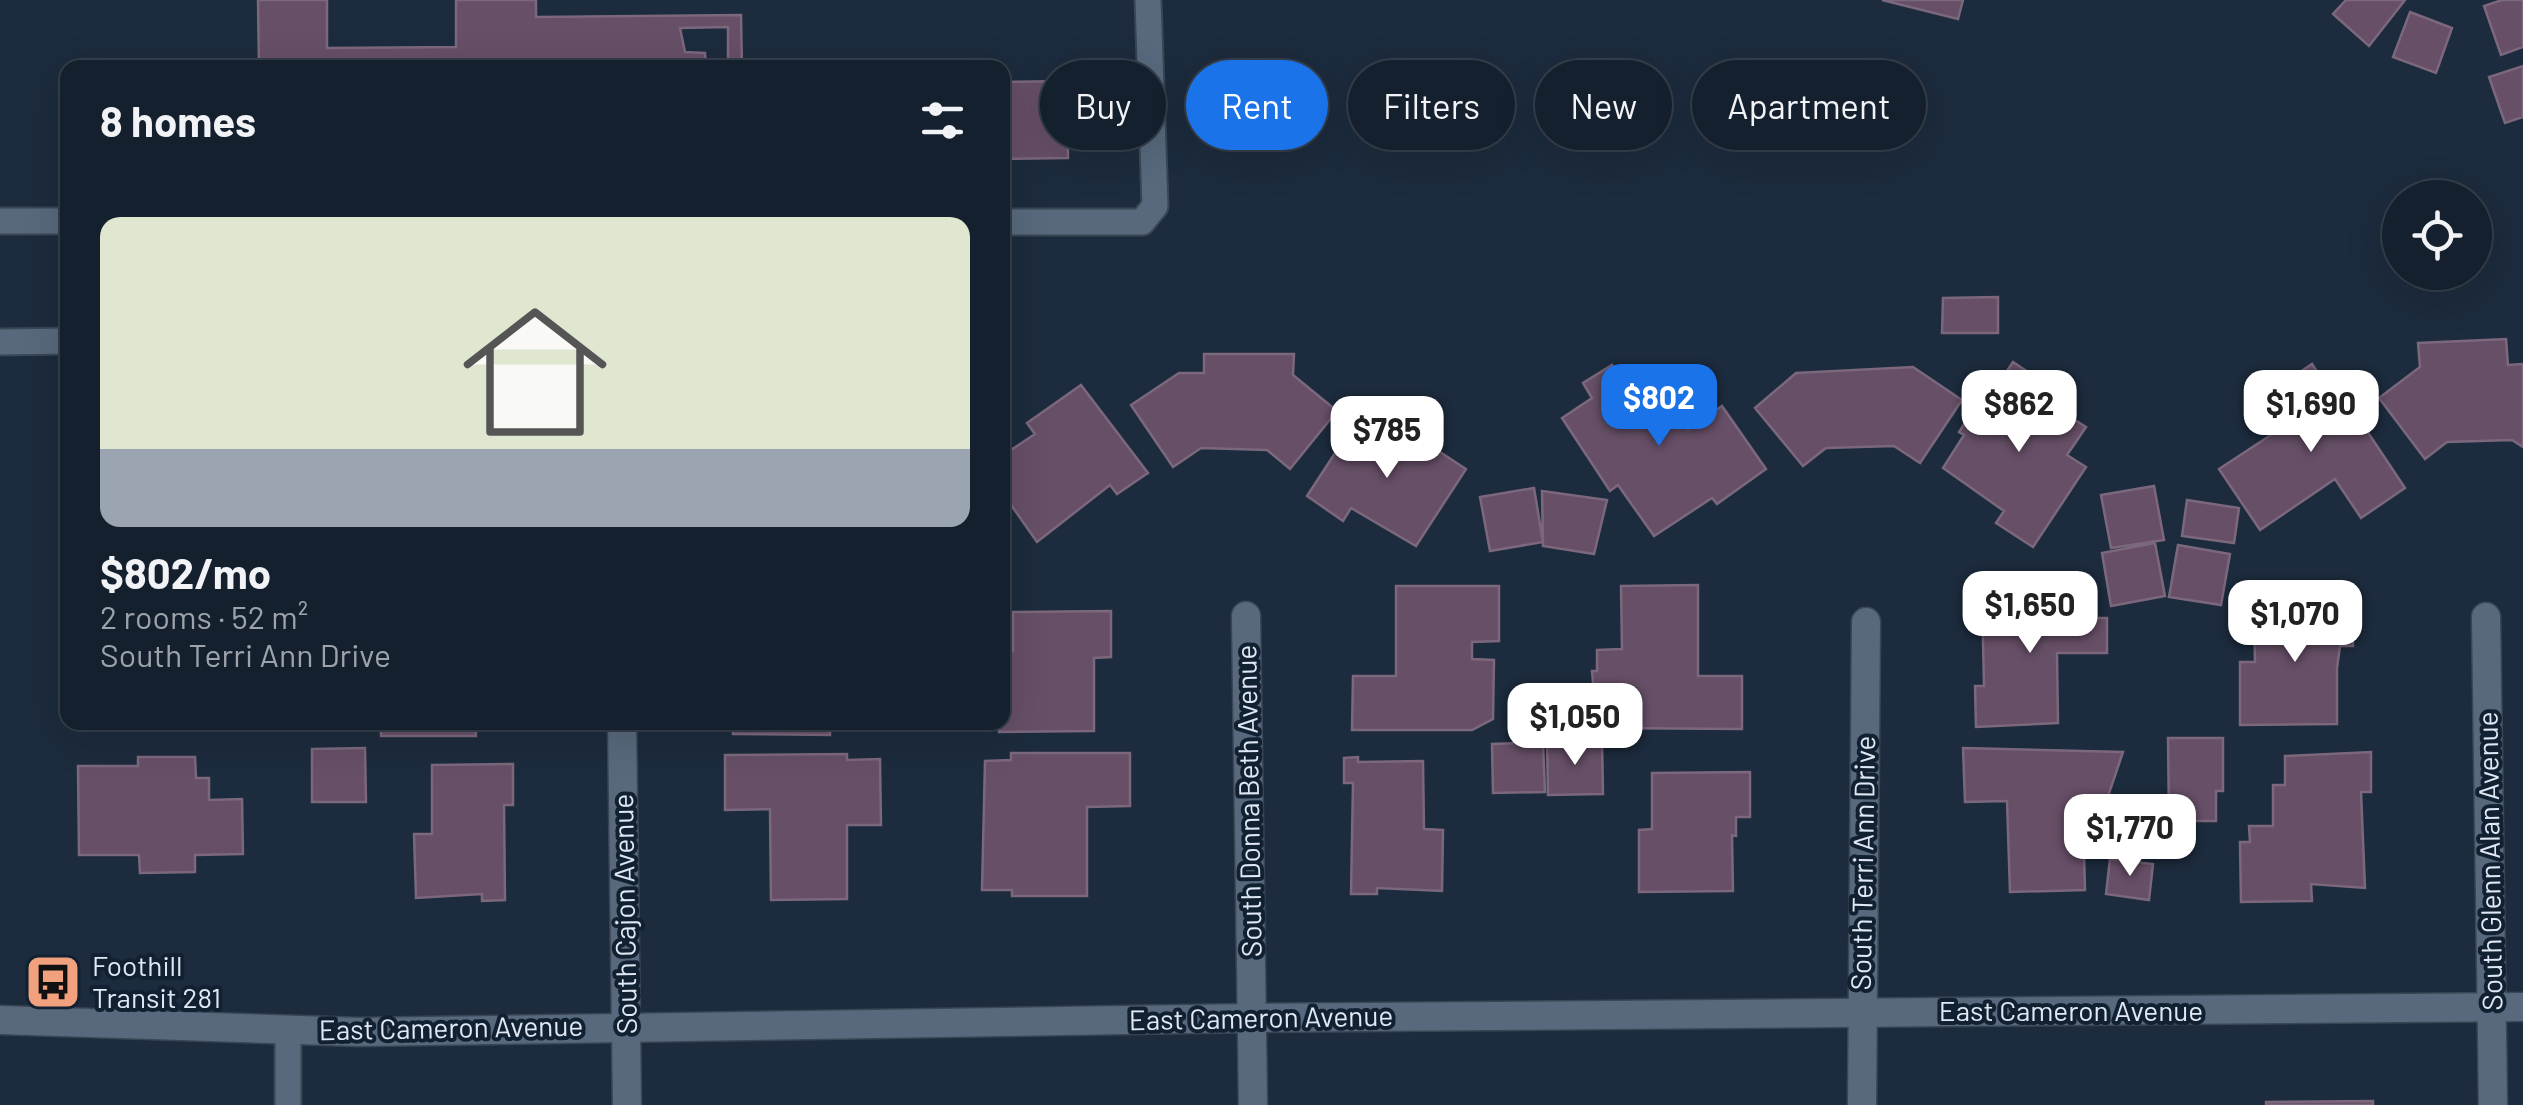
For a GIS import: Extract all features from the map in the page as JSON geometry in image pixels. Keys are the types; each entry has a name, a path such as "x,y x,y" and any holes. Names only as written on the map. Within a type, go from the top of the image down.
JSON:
{"main road":[{"name":"South Donna Beth Avenue","path":"1246,616 1253,1105"},
{"name":"South Glenn Alan Avenue","path":"2486,617 2493,1105"},
{"name":"South Terri Ann Drive","path":"1862,1105 1866,622"},
{"name":"South Cajon Avenue","path":"622,730 627,1105"},
{"name":"East Cameron Avenue","path":"0,1020 288,1029 2523,1007"}],"lane":[{"path":"1010,222 1142,222 1151,215 1155,206 1148,0"},
{"path":"0,221 60,221"},
{"path":"0,342 60,341"},
{"path":"288,1029 288,1105"}],"building":[{"path":"258,0 327,0 327,48 456,47 456,0 536,0 536,17 741,15 742,60 728,60 728,27 680,28 685,52 705,53 705,60 259,60"},
{"path":"1882,0 1963,0 1958,19"},
{"path":"2346,0 2405,0 2369,46 2333,14"},
{"path":"2502,0 2523,0 2523,47 2501,55 2484,6"},
{"path":"2410,12 2452,28 2436,73 2393,57"},
{"path":"2523,66 2523,117 2505,123 2489,77"},
{"path":"1040,81 1040,150 1068,150 1068,158 1010,159 1010,82"},
{"path":"1998,297 1998,333 1942,333 1943,298"},
{"path":"2506,339 2508,365 2523,364 2523,447 2512,440 2447,442 2425,459 2379,398 2420,367 2418,343"},
{"path":"1204,354 1294,354 1293,375 1337,411 1290,469 1267,450 1201,448 1173,467 1131,405 1179,373 1204,373"},
{"path":"2013,362 2046,384 2038,396 2086,427 2067,455 2086,467 2033,547 1996,523 2004,511 1943,468 1964,435 1959,432 1969,416 1974,420"},
{"path":"2312,364 2332,394 2339,389 2405,488 2361,518 2335,479 2260,530 2219,469 2286,425 2266,395"},
{"path":"1612,365 1622,380 1641,367 1663,389 1674,418 1677,415 1688,429 1722,406 1766,469 1717,504 1712,498 1654,536 1618,485 1610,491 1562,418 1592,398 1583,383"},
{"path":"1913,367 1962,400 1920,463 1894,446 1826,448 1803,466 1755,408 1796,373"},
{"path":"1081,385 1148,473 1117,494 1110,485 1037,542 1010,503 1010,451 1035,434 1027,423"},
{"path":"1360,415 1407,445 1414,435 1466,469 1416,546 1351,508 1343,521 1307,496"},
{"path":"2154,486 2164,540 2111,548 2101,495"},
{"path":"1534,488 1543,542 1490,551 1480,497"},
{"path":"1542,491 1607,500 1594,554 1543,546"},
{"path":"2187,500 2239,508 2234,543 2182,536"},
{"path":"2155,543 2165,596 2111,606 2102,553"},
{"path":"2178,545 2230,554 2221,605 2169,597"},
{"path":"1698,585 1698,676 1742,676 1742,729 1597,728 1592,671 1597,671 1597,650 1622,649 1621,586"},
{"path":"1396,586 1499,586 1499,641 1472,642 1472,659 1494,660 1493,719 1472,730 1352,730 1353,676 1396,676"},
{"path":"2049,592 2073,592 2074,618 2107,618 2107,653 2057,653 2058,723 1976,727 1975,686 1984,686 1982,596 2049,596"},
{"path":"2254,606 2352,606 2353,646 2340,646 2337,668 2337,724 2240,725 2240,662 2255,662"},
{"path":"1111,611 1111,657 1094,658 1094,731 999,732 1010,730 1013,612"},
{"path":"381,730 476,730 476,736 381,736"},
{"path":"733,730 830,730 830,735 733,734"},
{"path":"2168,738 2223,738 2223,791 2216,791 2216,821 2169,821"},
{"path":"1602,740 1603,794 1548,795 1547,741"},
{"path":"1543,742 1545,792 1493,793 1492,744"},
{"path":"365,748 366,802 312,802 312,749"},
{"path":"1963,748 2123,752 2101,817 2083,817 2085,890 2010,892 2007,801 1965,802"},
{"path":"2371,752 2371,792 2361,792 2365,888 2311,884 2312,901 2241,902 2240,842 2250,842 2249,826 2273,826 2273,785 2285,785 2285,756"},
{"path":"1011,753 1130,753 1130,806 1087,807 1087,896 1012,896 1012,890 982,890 985,761 1011,760"},
{"path":"847,754 847,760 880,759 881,825 847,825 847,899 771,900 770,809 725,810 725,755"},
{"path":"138,757 195,757 196,778 209,778 209,800 242,799 243,854 195,855 195,872 140,873 139,855 79,855 78,766 138,766"},
{"path":"1358,757 1358,762 1423,761 1424,829 1443,830 1442,891 1377,888 1377,894 1351,894 1353,783 1344,783 1344,758"},
{"path":"513,764 513,805 504,805 505,900 482,901 482,894 416,898 414,834 432,834 432,765"},
{"path":"1750,772 1750,817 1736,817 1736,836 1732,835 1733,891 1639,892 1639,830 1652,829 1652,773"},
{"path":"2110,859 2153,864 2149,900 2106,894"},
{"path":"2373,1101 2373,1105 2266,1105 2266,1102"}],"place":[{"name":"Foothill Transit 281","path":"53,982"}]}
